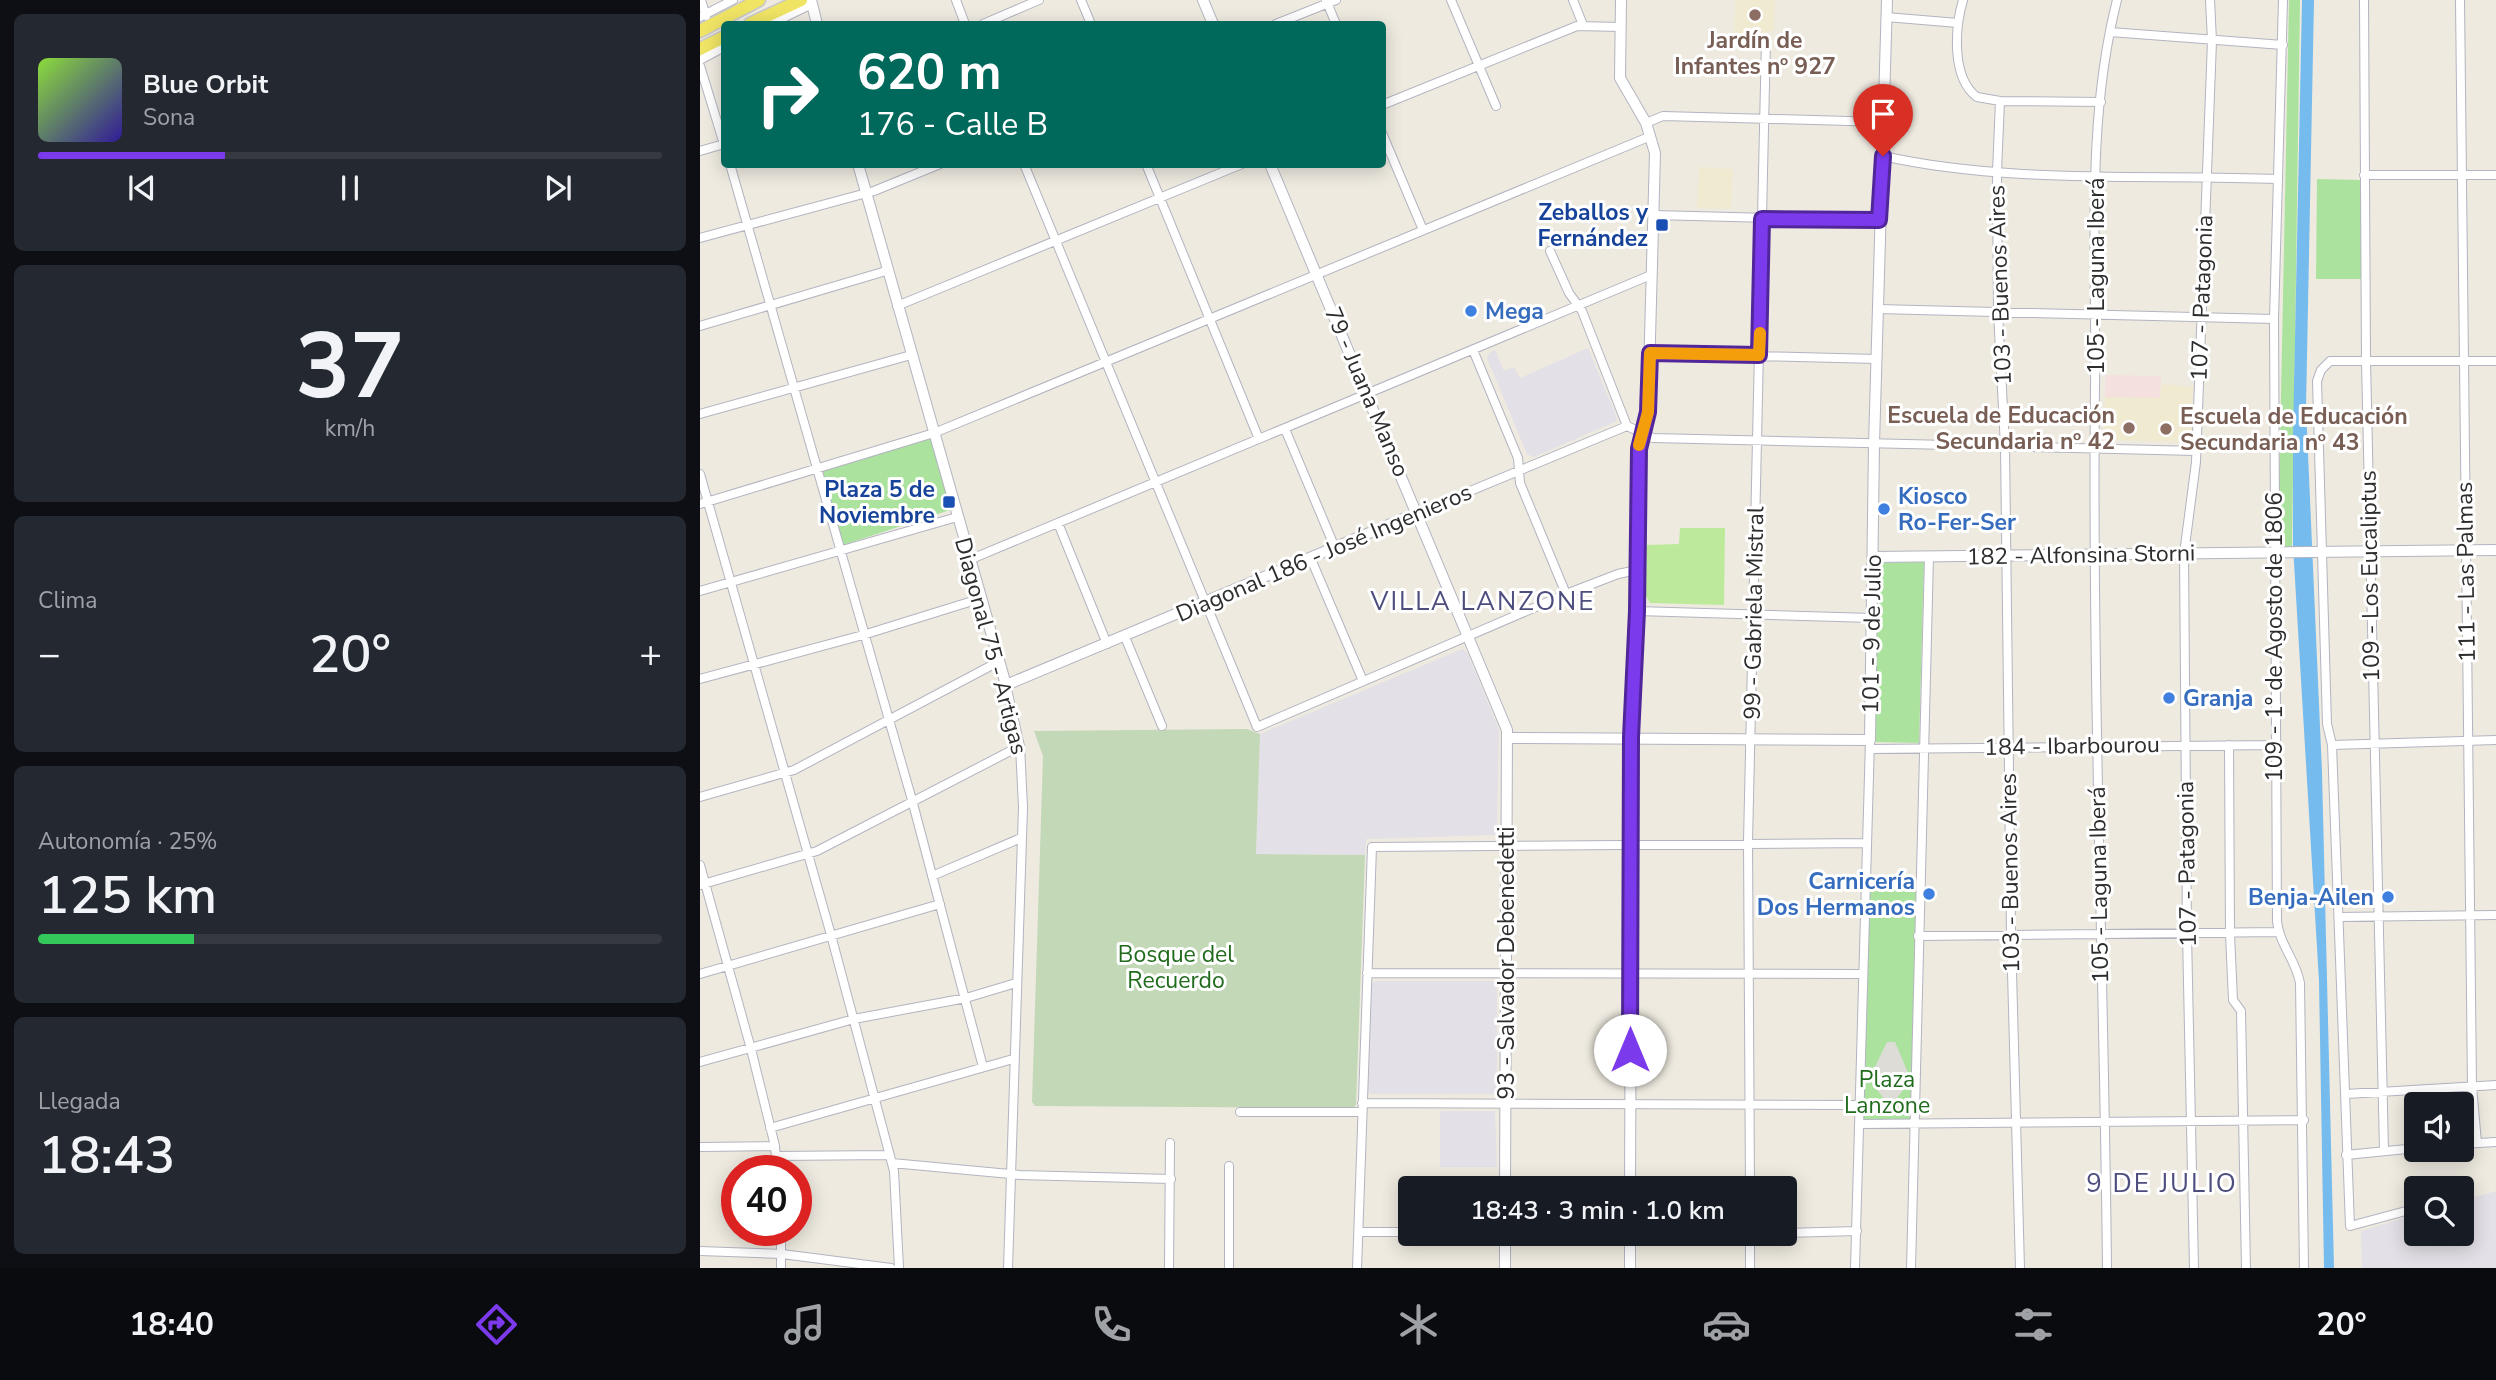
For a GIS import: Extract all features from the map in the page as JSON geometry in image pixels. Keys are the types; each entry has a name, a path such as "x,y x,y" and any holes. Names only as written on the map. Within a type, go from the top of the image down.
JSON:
{"main road":[{"path":"702,22 759,0"},
{"path":"758,21 808,1"},
{"path":"700,49 721,38"}],"street":[{"path":"701,0 702,22"},
{"path":"702,22 733,0"},
{"path":"956,0 964,21"},
{"path":"990,21 1039,0"},
{"path":"1081,0 1090,21"},
{"path":"1203,0 1212,21"},
{"path":"1451,0 1496,106"},
{"path":"1573,0 1583,25"},
{"path":"1621,0 1620,78 1646,123 1655,153 1648,412 1639,449 1637,611 1631,737 1630,1176"},
{"name":"101 - 9 de Julio","path":"1855,1268 1870,744 1879,220 1887,0"},
{"path":"1963,0 1958,23 1964,82 1977,97 2000,101 2101,102"},
{"name":"105 - Laguna Iberá","path":"2107,1268 2096,746 2096,174 2101,102 2110,32 2118,0"},
{"name":"107 - Patagonia","path":"2194,1268 2193,1119 2187,934 2184,554 2197,451 2212,41 2210,0"},
{"name":"109 - 1° de Agosto de 1806","path":"2283,0 2274,319 2274,745 2278,932 2297,966 2300,983 2304,1268"},
{"name":"109 - Los Eucaliptus","path":"2364,0 2366,362 2384,1151"},
{"name":"111 - Las Palmas","path":"2460,0 2472,1086 2477,1143"},
{"path":"776,21 808,1 816,21"},
{"path":"1283,21 1330,1 1335,21"},
{"path":"1886,17 1958,23"},
{"path":"1386,104 1583,25 1620,27"},
{"path":"2110,32 2283,45"},
{"name":"99 - Gabriela Mistral","path":"1750,1176 1748,842 1766,38"},
{"path":"700,60 721,49"},
{"path":"700,66 721,134"},
{"name":"103 - Buenos Aires","path":"2000,101 1997,172 1998,312 2005,447 2011,935 2020,1268"},
{"path":"1646,123 1663,116 1884,122"},
{"path":"704,503 934,433 1651,136"},
{"path":"1386,142 1423,230"},
{"path":"700,151 721,145"},
{"path":"1883,156 1933,167 1997,172 2278,179"},
{"path":"731,168 912,800 983,1067"},
{"name":"Diagonal 75 - Artigas","path":"859,168 979,599 1006,685 1020,746 1023,807 1008,1268"},
{"path":"700,238 866,193 930,168"},
{"path":"1026,168 1104,364 1257,727 1566,594 1618,574 1637,570"},
{"path":"1148,168 1259,439"},
{"path":"897,306 1233,168"},
{"name":"79 - Juana Manso","path":"1272,168 1505,721 1508,738"},
{"path":"2364,175 2496,175"},
{"path":"1654,215 1879,220"},
{"path":"1550,251 1569,293 1578,306 1627,426 1653,438 2197,451"},
{"path":"700,326 887,271"},
{"path":"969,560 1651,275"},
{"path":"1878,309 2274,319"},
{"path":"1473,350 1518,458 1520,483 1566,594"},
{"path":"1650,353 1877,359"},
{"path":"700,414 911,355"},
{"path":"2404,1211 2350,1226 2332,745 2327,724 2319,553 2317,387 2321,370 2330,361 2496,361"},
{"name":"Diagonal 186 - José Ingenieros","path":"1006,685 1125,638 1627,426"},
{"path":"1285,429 1335,548"},
{"path":"700,474 704,503 754,664 876,1100 890,1159 900,1268"},
{"path":"700,591 957,517"},
{"path":"1058,523 1107,644"},
{"name":"182 - Alfonsina Storni","path":"1873,557 2006,558 2496,550"},
{"path":"1911,1268 1929,557"},
{"path":"1311,559 1363,681"},
{"path":"700,679 863,635 979,599"},
{"path":"1637,611 1872,618"},
{"path":"1125,638 1162,726"},
{"path":"700,797 785,774 998,662"},
{"name":"184 - Ibarbourou","path":"1508,738 1751,737 1923,748 2274,745"},
{"name":"93 - Salvador Debenedetti","path":"1505,1176 1505,844 1508,738"},
{"path":"2332,745 2496,740"},
{"path":"2229,745 2230,934 2233,1000 2241,1011 2241,1119 2246,1268"},
{"path":"703,884 806,855 1020,746"},
{"path":"932,876 1021,838"},
{"path":"1357,1268 1372,848 1505,844 1867,843"},
{"path":"700,865 703,884 729,965 751,1049 776,1155"},
{"path":"700,974 940,904"},
{"path":"2339,917 2496,915"},
{"path":"1918,936 2278,932"},
{"path":"1367,973 1863,974"},
{"path":"700,1062 854,1019 966,998 1016,983"},
{"path":"770,1128 1013,1059"},
{"path":"2346,1094 2496,1085"},
{"path":"1240,1112 1506,1102 1860,1104"},
{"path":"1860,1124 2304,1120"},
{"path":"2474,1143 2496,1142"},
{"path":"1169,1268 1170,1143"},
{"path":"700,1147 775,1146"},
{"path":"2346,1155 2404,1149"},
{"path":"812,1157 890,1159 1012,1173 1171,1179"},
{"path":"1228,1268 1229,1166"},
{"path":"1797,1233 1857,1231"},
{"path":"1359,1232 1398,1232"},
{"path":"781,1268 782,1246"},
{"path":"1505,1246 1505,1268"},
{"path":"1630,1246 1630,1268"},
{"path":"1750,1246 1750,1268"},
{"path":"700,1251 782,1254 891,1268"}],"shaded area":[{"name":"Jardín de Infantes nº 927","path":"1735,0 1775,0 1774,30 1734,42"},
{"path":"1699,167 1733,169 1731,209 1697,208"},
{"path":"1588,348 1617,418 1615,422 1534,457 1527,454 1487,358 1489,353 1495,350 1504,371 1514,367 1520,378"},
{"path":"2106,375 2161,376 2160,398 2105,397"},
{"path":"2161,384 2193,387 2191,439 2187,442 2108,440 2104,437 2105,397 2160,398"},
{"path":"1462,649 1467,652 1499,730 1497,832 1494,835 1366,839 1365,855 1256,854 1260,734"},
{"path":"1375,981 1494,981 1497,985 1497,1091 1494,1094 1371,1094 1368,1091 1371,984"},
{"path":"1887,1042 1895,1042 1911,1080 1890,1107 1869,1079"},
{"path":"1440,1111 1495,1111 1497,1167 1440,1167"},
{"path":"2496,1191 2496,1268 2362,1268 2361,1231 2404,1218 2404,1246 2474,1246 2474,1197"}],"green space":[{"path":"2289,0 2300,0 2292,547 2281,548 2278,544"},
{"path":"2317,179 2362,180 2361,279 2316,279"},
{"path":"932,437 953,509 840,546 819,472"},
{"path":"1680,528 1725,528 1724,605 1650,603 1646,596 1647,545 1679,544"},
{"path":"1924,562 1919,743 1873,742 1878,563"},
{"name":"Bosque del Recuerdo","path":"1247,729 1260,734 1256,854 1365,855 1356,1105 1353,1108 1035,1106 1032,1102 1043,756 1034,731"},
{"name":"Plaza Lanzone","path":"1865,887 1919,887 1914,1123 1860,1124"}],"water":[{"path":"2302,0 2314,0 2306,408 2322,772 2334,1268 2324,1268 2319,981 2293,546"}],"slow traffic":[{"path":"1639,445 1648,412 1650,353 1759,355 1760,333"}],"place":[{"name":"Jardín de Infantes nº 927","path":"1755,15"},
{"name":"Zeballos y Fernández","path":"1662,225"},
{"name":"Mega","path":"1471,311"},
{"name":"Escuela de Educación Secundaria nº 42","path":"2129,428"},
{"name":"Escuela de Educación Secundaria nº 43","path":"2166,429"},
{"name":"Plaza 5 de Noviembre","path":"949,502"},
{"name":"Kiosco Ro-Fer-Ser","path":"1884,509"},
{"name":"Granja","path":"2169,698"},
{"name":"Carnicería Dos Hermanos","path":"1929,894"},
{"name":"Benja-Ailen","path":"2388,897"}],"district":[{"name":"VILLA LANZONE","path":"1483,601"},
{"name":"9 DE JULIO","path":"2162,1183"}],"route":[{"path":"1630,1050 1633,654 1637,611 1639,449 1648,412 1650,353 1759,355 1762,219 1879,220 1883,156"}]}
